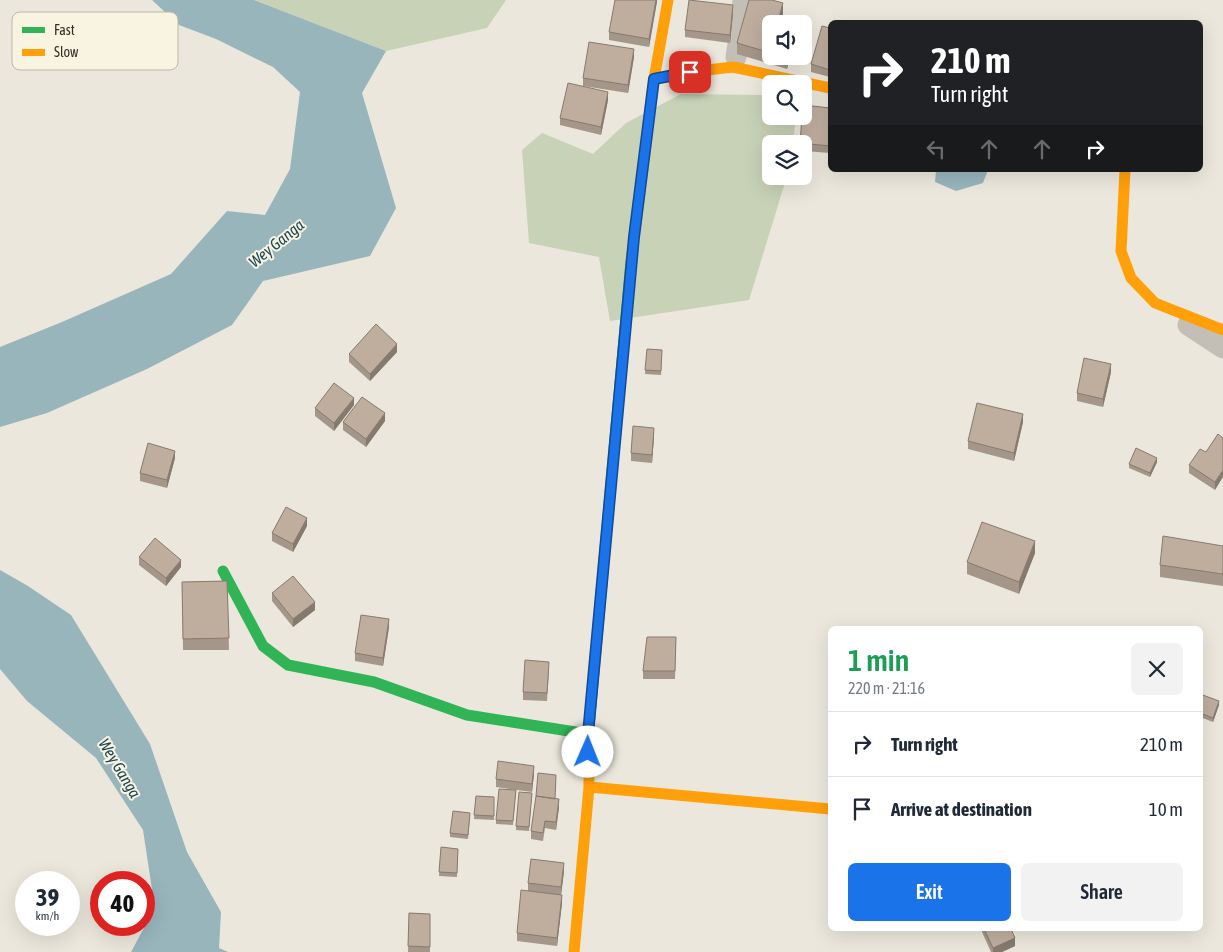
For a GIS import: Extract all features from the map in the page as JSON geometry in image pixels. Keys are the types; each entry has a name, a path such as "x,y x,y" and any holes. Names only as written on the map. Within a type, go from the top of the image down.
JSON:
{"street":[{"path":"574,952 589,787 588,734 634,237 654,79 668,0"},
{"path":"733,67 737,54 743,0"},
{"path":"654,79 690,72 733,67 828,88"},
{"path":"1125,172 1120,251 1131,278 1155,303 1223,348"},
{"path":"1155,303 1223,330"},
{"path":"223,571 263,646 288,665 374,682 467,715 588,734"},
{"path":"589,787 828,808"}],"green space":[{"path":"254,0 506,0 487,28 386,51"},
{"path":"681,94 762,95 762,125 795,125 794,135 762,135 762,185 784,185 749,300 610,321 599,257 529,243 522,150 542,133 593,154 626,123"}],"water":[{"name":"Wey Ganga","path":"152,0 254,0 386,51 362,93 396,208 370,256 263,281 232,325 147,369 47,413 0,427 0,347 171,274 227,211 265,215 290,169 300,92 273,67 216,39 179,25 178,12 165,12"},
{"path":"936,172 987,172 983,183 956,191 935,182"},
{"name":"Wey Ganga","path":"0,570 71,615 150,744 187,852 221,912 219,948 228,952 131,952 140,936 155,936 155,871 149,871 143,830 96,758 27,701 0,669"}],"building":[{"path":"615,0 656,0 649,39 609,32"},
{"path":"689,0 733,5 730,35 685,30"},
{"path":"749,0 772,0 783,3 780,15 762,15 762,50 737,43"},
{"path":"822,26 828,28 828,69 812,64"},
{"path":"589,42 634,49 628,85 583,78"},
{"path":"568,83 608,92 601,127 560,118"},
{"path":"812,106 828,108 828,146 812,144 812,135 801,135 801,125 812,125"},
{"path":"376,324 397,344 370,374 349,354"},
{"path":"647,349 662,350 661,371 645,370"},
{"path":"1084,358 1111,364 1103,399 1077,393"},
{"path":"334,383 354,398 334,423 315,408"},
{"path":"362,397 385,413 366,439 343,422"},
{"path":"977,403 1023,414 1014,453 968,441"},
{"path":"633,426 654,428 652,455 631,453"},
{"path":"1218,434 1223,438 1223,470 1215,482 1189,465 1200,449 1206,452"},
{"path":"148,443 175,451 167,480 140,473"},
{"path":"1136,448 1157,458 1150,473 1129,464"},
{"path":"286,507 307,518 293,544 272,533"},
{"path":"982,522 1035,541 1019,582 967,562"},
{"path":"1163,536 1223,546 1223,574 1160,565"},
{"path":"155,538 181,560 166,578 139,557"},
{"path":"293,576 315,602 293,619 272,593"},
{"path":"227,581 229,638 183,639 182,582"},
{"path":"361,615 389,619 383,658 355,653"},
{"path":"647,637 676,637 675,671 643,671"},
{"path":"525,660 549,662 547,693 523,692"},
{"path":"1203,695 1219,701 1213,718 1203,714"},
{"path":"498,761 534,766 532,784 496,779"},
{"path":"538,773 556,775 555,799 536,796"},
{"path":"499,789 516,790 513,821 496,820"},
{"path":"519,792 532,793 529,827 516,826"},
{"path":"476,796 494,797 494,816 474,815"},
{"path":"536,796 559,799 556,822 545,821 543,833 531,831"},
{"path":"453,811 470,813 468,835 450,833"},
{"path":"441,847 458,849 457,873 439,872"},
{"path":"531,859 564,863 561,887 528,883"},
{"path":"521,890 562,895 557,938 517,933"},
{"path":"409,913 430,914 430,947 408,946"},
{"path":"985,931 1012,931 1015,938 993,948"}],"traffic: fast":[{"path":"589,727 631,261"},
{"path":"223,571 263,646 288,665 374,682 467,715 588,734"}],"traffic: slow":[{"path":"631,261 654,79 668,0"},
{"path":"654,79 690,72 733,67 828,88"},
{"path":"1125,172 1121,251 1131,278 1155,303 1223,330"},
{"path":"574,952 589,787 589,727"},
{"path":"589,787 828,809"}],"route":[{"path":"588,752 588,734 634,237 654,79 690,72"}]}
